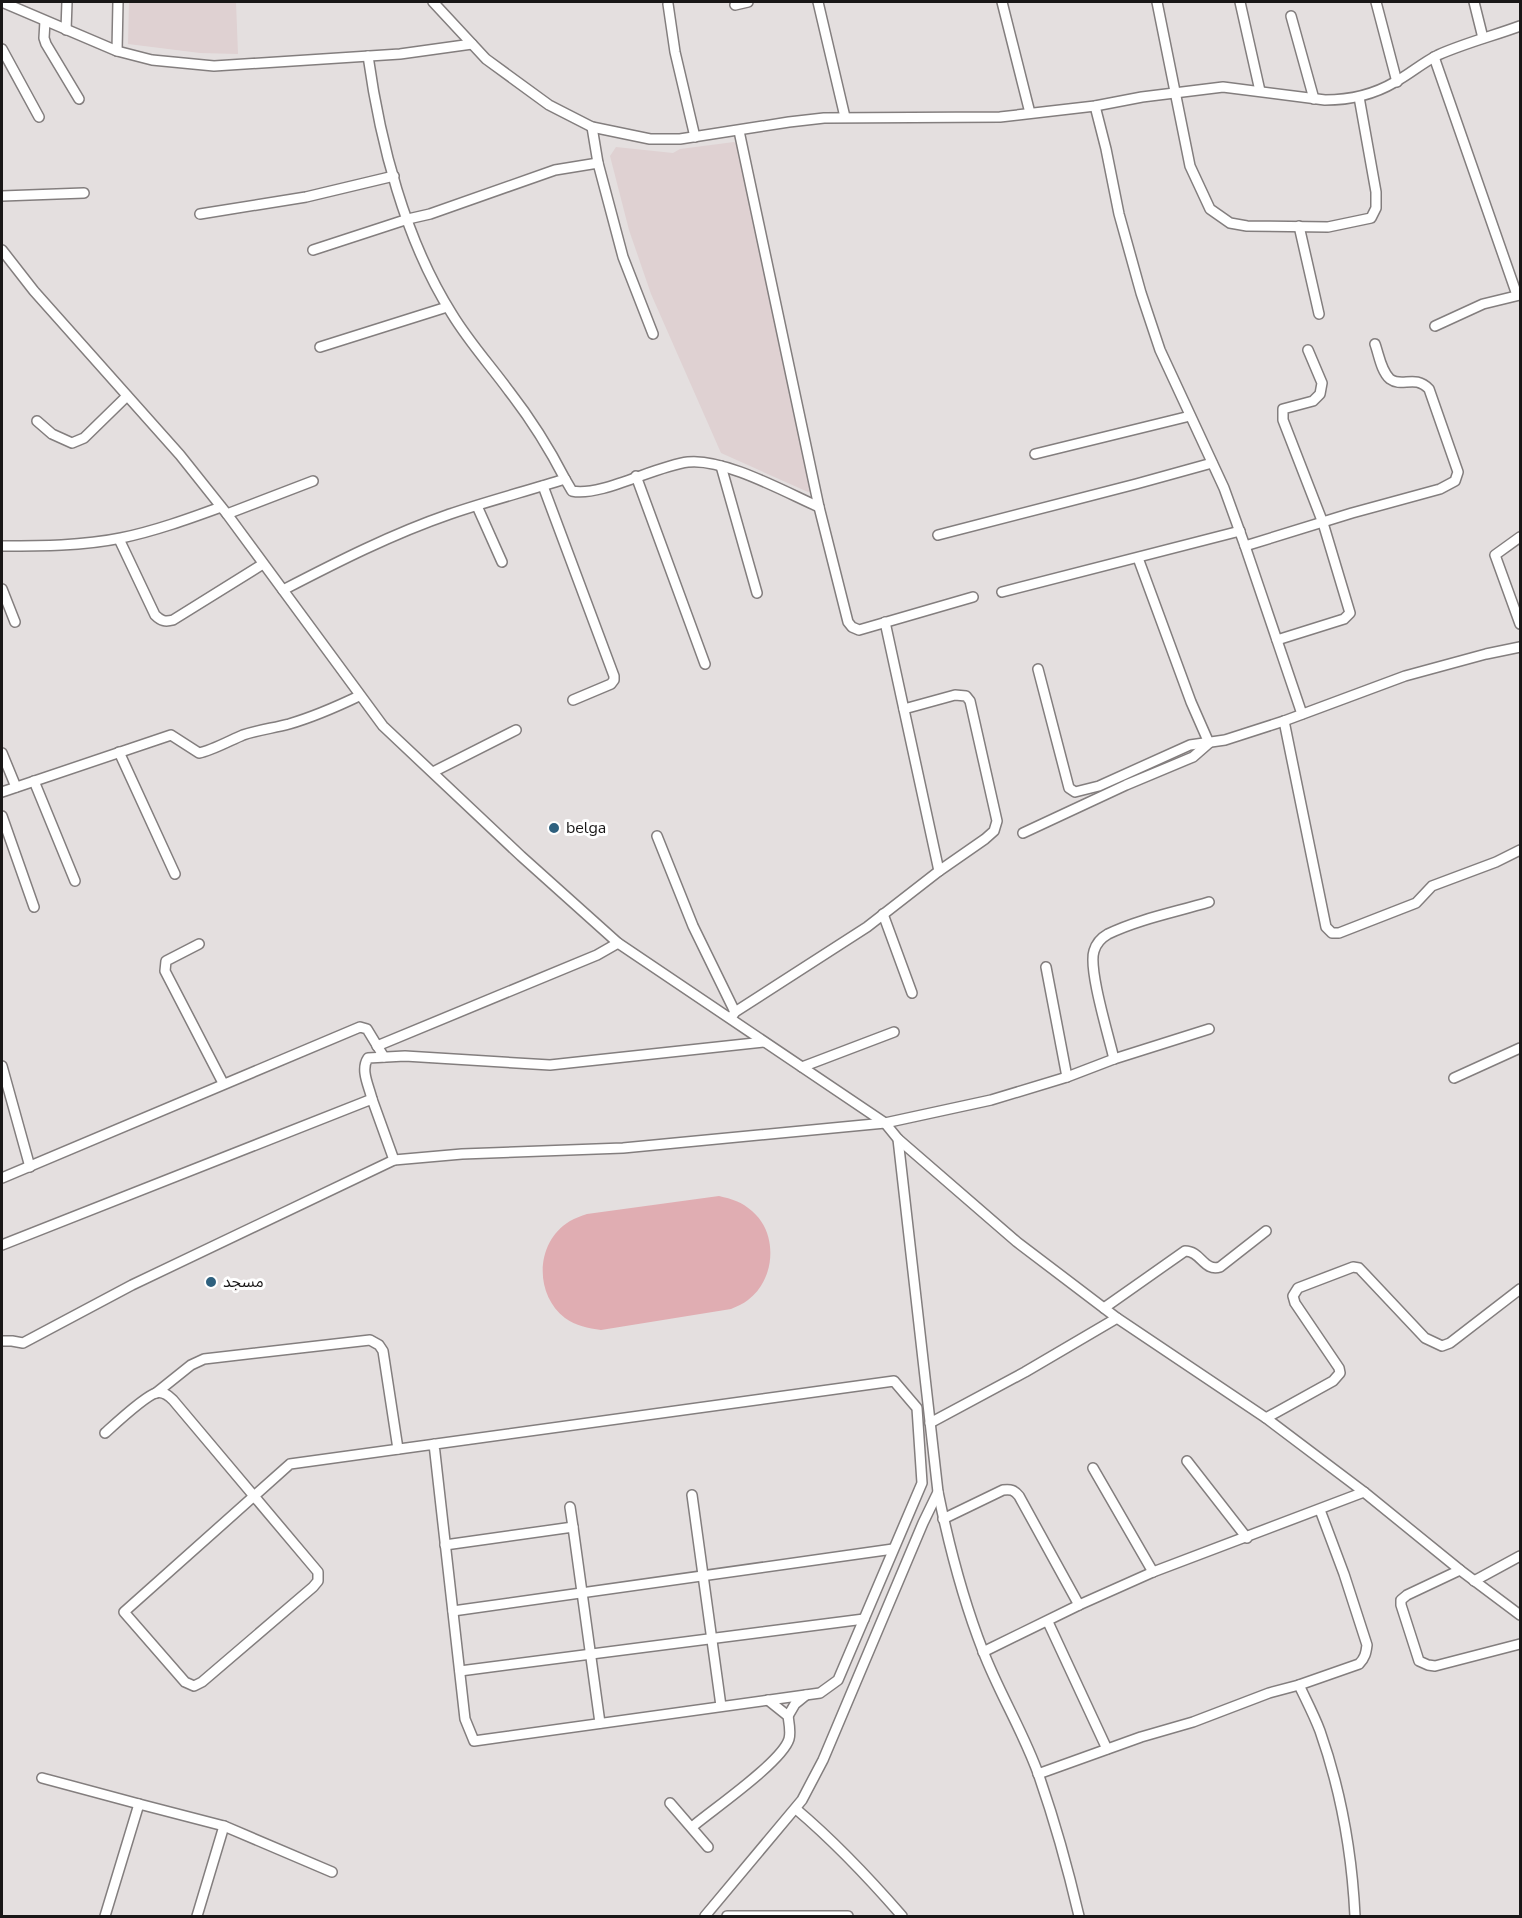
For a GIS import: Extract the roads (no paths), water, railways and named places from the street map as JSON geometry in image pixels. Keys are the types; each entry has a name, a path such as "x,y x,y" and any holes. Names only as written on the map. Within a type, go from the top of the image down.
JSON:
{"street":[{"path":"2,2 117,51 152,60 214,66 368,56 472,44"},
{"path":"66,30 67,2"},
{"path":"117,51 118,2"},
{"path":"433,2 486,59 566,116 592,127 665,140 789,122 845,117 1000,117 1223,87 1338,100 1359,97 1397,82 1434,57 1468,42 1521,26"},
{"path":"735,5 748,2"},
{"path":"818,2 845,117"},
{"path":"1002,2 1030,113"},
{"path":"1157,2 1190,166 1210,209 1230,223 1247,226 1328,227 1371,218 1374,213 1376,192 1359,97"},
{"path":"1240,2 1260,91"},
{"path":"1376,2 1397,82"},
{"path":"1474,2 1483,38"},
{"path":"668,4 675,52 695,137"},
{"path":"1291,16 1314,99"},
{"path":"45,21 46,44 79,99"},
{"path":"2,49 39,117"},
{"path":"368,56 379,125 418,249 447,307 482,358 542,436 572,491 590,492 670,465 691,462 721,466 819,507"},
{"path":"1434,57 1519,295 1483,304 1435,326"},
{"path":"1095,106 1119,214 1160,350 1212,463 1240,531 1302,714"},
{"path":"592,127 598,163 623,257 653,333"},
{"path":"739,131 819,507 848,622 859,630 973,597"},
{"path":"313,250 430,214 555,170 598,163"},
{"path":"200,214 306,197 394,176"},
{"path":"2,196 84,193"},
{"path":"1299,226 1319,314"},
{"path":"2,250 34,291 180,455 224,510 383,726 520,856 618,943 733,1015 764,1042 885,1123 898,1139 1017,1242 1117,1318 1266,1418 1364,1492 1474,1581 1521,1615"},
{"path":"320,347 447,307"},
{"path":"1245,546 1440,489 1452,484 1457,478 1458,472 1429,389 1420,382 1399,382 1390,379 1375,344"},
{"path":"1277,640 1349,616 1350,608 1323,523 1282,413 1283,409 1313,401 1320,394 1322,383 1308,350"},
{"path":"37,421 52,434 72,443 84,438 127,396"},
{"path":"1035,454 1190,416"},
{"path":"938,535 1212,463"},
{"path":"721,466 757,593"},
{"path":"636,476 705,664"},
{"path":"282,590 368,546 450,514 565,479"},
{"path":"2,546 74,544 119,539 224,510 313,481"},
{"path":"543,486 614,676 611,684 573,700"},
{"path":"477,506 502,562"},
{"path":"1002,592 1240,531"},
{"path":"1521,537 1495,555 1521,624"},
{"path":"119,539 155,615 167,622 263,564"},
{"path":"1138,558 1191,702 1209,743"},
{"path":"2,589 15,622"},
{"path":"885,622 939,871"},
{"path":"1038,669 1069,788 1075,792 1098,786 1190,745 1225,740 1284,721 1405,676 1521,647"},
{"path":"733,1015 867,927 994,831 997,820 970,701 966,696 956,695 904,709"},
{"path":"2,792 171,735 200,753 205,752 223,742 288,724 329,710 359,696"},
{"path":"1284,721 1326,927 1332,933 1339,933 1416,903 1432,886 1521,850"},
{"path":"433,772 516,730"},
{"path":"1023,833 1193,756 1209,743"},
{"path":"119,752 174,874"},
{"path":"2,753 16,787"},
{"path":"34,781 75,881"},
{"path":"2,816 34,907"},
{"path":"657,837 693,926 733,1015"},
{"path":"1114,1059 1093,970 1092,954 1098,941 1107,935 1137,924 1209,902"},
{"path":"883,914 912,993"},
{"path":"377,1046 597,955 618,943"},
{"path":"199,944 166,961 165,971 224,1083"},
{"path":"1046,967 1067,1077"},
{"path":"2,1179 360,1027 367,1029 384,1057"},
{"path":"2,1341 23,1343 142,1280 394,1160 462,1154 623,1148 885,1123 991,1100 1209,1029"},
{"path":"802,1067 894,1032"},
{"path":"394,1160 372,1099 364,1065 368,1058 405,1056 550,1065 764,1042"},
{"path":"1454,1078 1521,1048"},
{"path":"2,1066 11,1106 30,1167"},
{"path":"2,1245 372,1099"},
{"path":"2,1110 11,1106"},
{"path":"898,1139 943,1519 983,1652 1038,1774 1067,1866 1079,1917"},
{"path":"1104,1308 1185,1251 1191,1251 1199,1256 1208,1267 1214,1269 1220,1267 1266,1231"},
{"path":"1266,1418 1333,1381 1340,1373 1339,1368 1295,1303 1293,1296 1298,1288 1353,1267 1359,1268 1425,1338 1442,1346 1450,1343 1521,1289"},
{"path":"930,1424 1117,1318"},
{"path":"105,1433 191,1365 204,1359 370,1340 379,1345 383,1352 398,1449"},
{"path":"156,1393 166,1394 173,1400 252,1496 318,1572 318,1581 202,1682 194,1686 185,1682 124,1612 252,1496 290,1464 434,1444 894,1381 916,1408 922,1483 838,1680 820,1693 474,1741 465,1719 434,1444"},
{"path":"1187,1461 1247,1538"},
{"path":"1093,1468 1153,1572"},
{"path":"943,1519 1003,1490 1015,1491 1079,1605"},
{"path":"705,1917 796,1809 823,1760 922,1523 938,1492"},
{"path":"983,1652 1153,1572 1364,1492"},
{"path":"692,1496 721,1706"},
{"path":"570,1507 600,1723"},
{"path":"1038,1774 1359,1664 1365,1658 1367,1645 1348,1584 1320,1510"},
{"path":"445,1545 573,1527"},
{"path":"453,1611 893,1549"},
{"path":"1474,1581 1521,1556"},
{"path":"1460,1570 1407,1594 1401,1600 1419,1661 1435,1666 1521,1644"},
{"path":"460,1671 864,1619"},
{"path":"1048,1622 1107,1749"},
{"path":"1299,1685 1320,1730 1336,1786 1346,1830 1355,1917"},
{"path":"692,1827 764,1769 784,1749 789,1739 788,1716 795,1704 806,1695"},
{"path":"768,1700 788,1716"},
{"path":"42,1778 224,1826 332,1872"},
{"path":"670,1803 708,1847"},
{"path":"106,1916 139,1804"},
{"path":"796,1809 828,1836 861,1869 902,1917"},
{"path":"196,1917 224,1826"},
{"path":"727,1917 848,1917"}],"place":[{"name":"belga","path":"554,828"},
{"name":"مسجد","path":"211,1282"}]}
